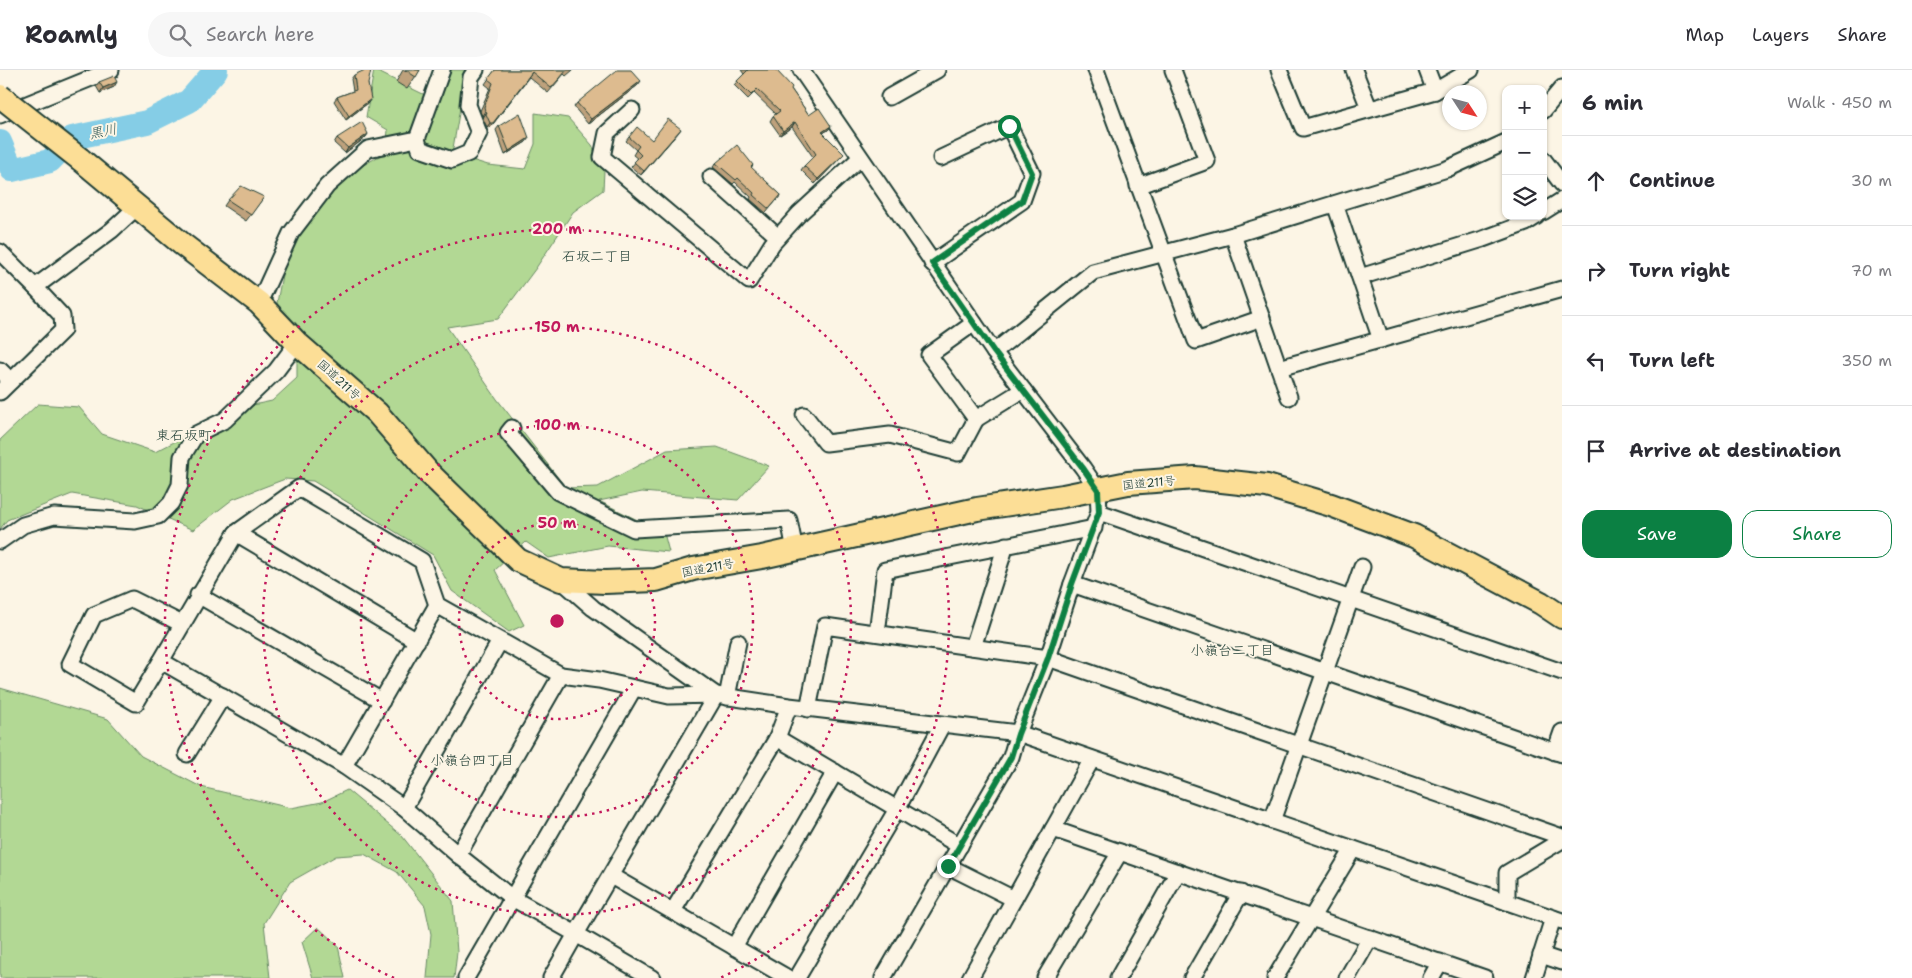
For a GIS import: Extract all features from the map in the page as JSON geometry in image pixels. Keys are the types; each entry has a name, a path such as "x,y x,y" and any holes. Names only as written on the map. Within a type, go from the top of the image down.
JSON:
{"highway":[{"name":"国道211号","path":"0,96 80,159 182,244 259,303 297,343 377,413 428,472 518,560 561,580 605,582 656,580 693,569 762,558 977,509 1099,501 1128,483 1195,478 1267,486 1331,505 1414,536 1542,603 1562,617"}],"street":[{"path":"0,115 111,70"},
{"path":"442,70 418,139 420,149 452,160 469,153 478,133 468,105 471,77 476,70"},
{"path":"800,70 994,352 1083,468 1099,501 1094,528 1072,584 1048,658 1011,757 883,978"},
{"path":"889,97 938,70"},
{"path":"1096,70 1196,341 1262,318"},
{"path":"1138,186 1207,161 1173,70"},
{"path":"1279,70 1303,128 1435,91 1471,70"},
{"path":"1354,70 1369,108"},
{"path":"1427,70 1435,91"},
{"path":"1547,106 1562,88"},
{"path":"632,110 607,134 602,157 749,281 778,237 799,214 860,158"},
{"path":"932,263 1022,201 1032,173 1009,126 941,158"},
{"path":"259,303 291,234 327,186 368,149 418,139"},
{"path":"994,352 1093,272 1233,235 1447,169 1502,144"},
{"path":"1547,164 1562,184"},
{"path":"711,177 778,237"},
{"path":"1547,209 1562,200"},
{"path":"1335,204 1381,340"},
{"path":"35,287 112,230 137,206"},
{"path":"1360,277 1483,239 1531,220"},
{"path":"1233,235 1289,396"},
{"path":"0,252 62,316 63,330 0,392"},
{"path":"1279,368 1562,289"},
{"path":"974,323 929,355 976,419"},
{"path":"0,541 23,525 54,516 134,521 158,516 171,503 180,485 182,458 196,434 225,420 276,371 297,343"},
{"path":"0,370 11,381"},
{"path":"804,415 826,443 890,435 958,453 976,419 1023,390"},
{"path":"512,428 508,433 558,492 634,529 789,520 795,550"},
{"path":"182,624 132,599 94,615 70,664 136,703 236,533 299,488 422,561 437,605 561,675 599,680 669,696 722,696 808,709 1018,734 1558,920 1541,955 1534,978"},
{"path":"1099,501 1351,599 1562,672"},
{"path":"877,633 885,570 1094,528"},
{"path":"236,533 417,641"},
{"path":"973,647 1006,546"},
{"path":"1272,821 1362,567"},
{"path":"561,580 593,608 722,696"},
{"path":"1072,584 1559,753 1562,732"},
{"path":"198,595 382,701"},
{"path":"344,766 437,605"},
{"path":"808,709 825,626 1048,658 1300,744 1562,838"},
{"path":"404,808 500,641"},
{"path":"551,978 611,876 722,696 738,642"},
{"path":"161,661 344,766 404,808 458,855 512,898 576,934 642,976"},
{"path":"458,855 561,675"},
{"path":"466,978 634,688"},
{"path":"187,754 223,696"},
{"path":"673,911 777,738 789,706"},
{"path":"797,978 897,809 942,725"},
{"path":"777,738 960,846"},
{"path":"970,978 1092,759"},
{"path":"734,947 835,772"},
{"path":"1053,829 1485,978"},
{"path":"1507,902 1507,873 1562,838"},
{"path":"1275,978 1353,849"},
{"path":"1046,978 1120,852"},
{"path":"948,866 1014,899"},
{"path":"1118,978 1178,872"},
{"path":"611,876 788,978"},
{"path":"1192,978 1241,893"},
{"path":"1347,978 1370,938"},
{"path":"1541,955 1562,962"},
{"path":"1431,978 1440,962"}],"green space":[{"path":"374,70 425,95 437,70 474,70 462,96 452,154 488,165 525,169 535,144 535,113 568,118 592,145 604,171 603,190 573,212 536,268 498,319 447,327 497,399 566,488 598,487 667,450 717,447 769,466 738,500 642,492 599,501 664,533 669,552 608,546 549,558 526,542 495,570 524,625 509,632 452,591 433,555 313,481 285,479 233,499 193,530 137,505 72,494 7,520 0,529 0,440 38,404 79,407 102,434 155,452 239,408 272,401 297,378 297,343 277,303 290,230 343,177 386,152 388,130 366,117"},
{"path":"0,688 108,719 141,756 201,787 291,808 322,802 347,790 402,836 453,901 457,952 454,978 427,978 431,934 425,906 397,872 364,854 336,856 290,882 264,923 270,978 0,978"},
{"path":"318,927 338,946 345,978 313,978 302,942"}],"building":[{"path":"365,70 371,70 368,84 371,99 349,116 337,97 356,90 354,75"},
{"path":"405,70 420,70 416,77"},
{"path":"495,70 567,70 551,88 532,72 493,123 490,123 484,107 493,83 488,79"},
{"path":"617,70 631,70 641,81 591,119 577,103"},
{"path":"748,70 776,70 792,87 791,89 809,115 819,108 831,126 822,132 844,154 818,179 804,166 816,154 795,122 783,131 773,116 780,111 757,89 751,95 737,81"},
{"path":"114,76 117,82 103,88 99,82"},
{"path":"520,113 529,138 509,151 499,126"},
{"path":"668,119 681,129 644,171 634,162 641,155 636,150 639,146 629,137 637,127 652,140"},
{"path":"362,122 368,134 348,148 337,138"},
{"path":"737,145 753,165 751,167 781,195 769,209 738,178 736,180 716,163"},
{"path":"241,186 264,197 251,215 228,200"}],"waterway":[{"name":"黒川","path":"0,142 12,170 50,161 72,138 147,122 189,101 216,70"}],"district":[{"name":"石坂二丁目","path":"597,256"},
{"name":"東石坂町","path":"184,435"},
{"name":"小嶺台二丁目","path":"1232,650"},
{"name":"小嶺台四丁目","path":"472,760"}],"route":[{"path":"948,866 1011,757 1099,512 1098,490 994,352 932,263 1022,201 1032,173 1009,126"}]}
